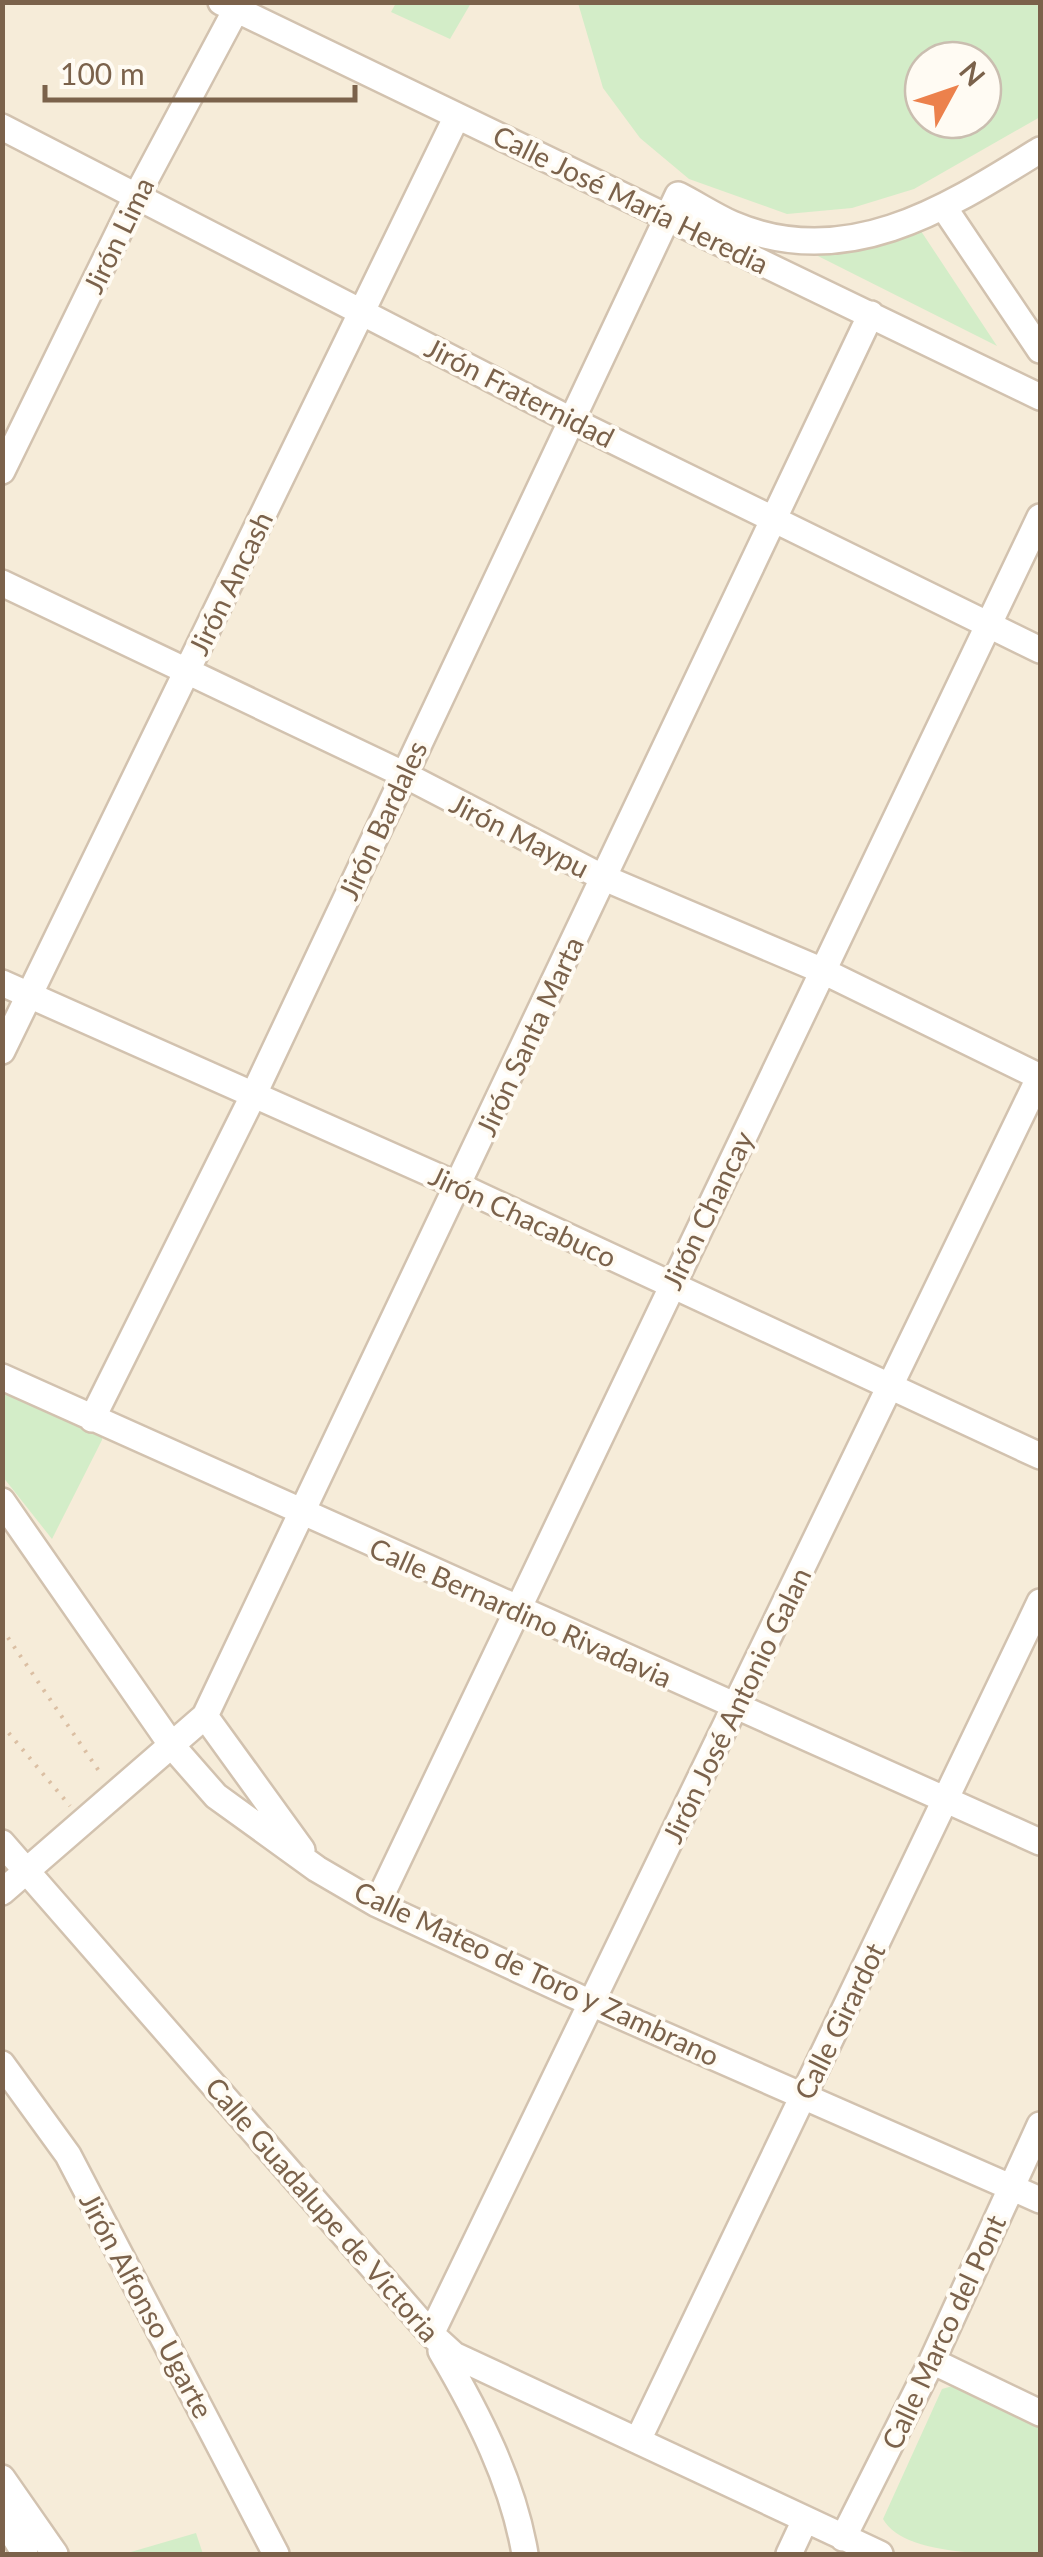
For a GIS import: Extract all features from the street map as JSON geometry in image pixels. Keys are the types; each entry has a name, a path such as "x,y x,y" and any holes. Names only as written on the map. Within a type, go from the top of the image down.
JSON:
{"street":[{"name":"Calle José María Heredia","path":"232,5 1040,396"},
{"name":"Jirón Lima","path":"2,471 232,5"},
{"name":"Jirón Ancash","path":"2,1051 457,116"},
{"name":"Jirón Fraternidad","path":"2,127 571,420 774,516 1040,650"},
{"path":"666,217 678,195 735,225 806,240 878,235 945,209 1040,150"},
{"path":"945,209 1040,350"},
{"name":"Jirón Bardales","path":"92,1419 252,1096 666,217"},
{"name":"Jirón Santa Marta","path":"2,1892 205,1716 871,314"},
{"name":"Jirón Chancay","path":"377,1904 1040,518"},
{"name":"Jirón Maypu","path":"2,583 403,774 602,877 823,971 1040,1077"},
{"name":"Jirón Chacabuco","path":"2,983 460,1186 1040,1456"},
{"name":"Jirón José Antonio Galan","path":"431,2334 1040,1077"},
{"name":"Calle Bernardino Rivadavia","path":"2,1378 1040,1842"},
{"name":"Calle Mateo de Toro y Zambrano","path":"2,1501 172,1747 216,1796 317,1870 377,1904 590,2003 1040,2200"},
{"name":"Calle Girardot","path":"638,2440 1040,1602"},
{"path":"205,1716 317,1870"},
{"name":"Calle Guadalupe de Victoria","path":"2,1843 472,2379 520,2524 525,2554"},
{"name":"Jirón Alfonso Ugarte","path":"2,2064 68,2154 276,2554"},
{"name":"Calle Marco del Pont","path":"843,2538 932,2361 1040,2125"},
{"path":"932,2361 1040,2413"},
{"path":"472,2379 638,2440 880,2554"},
{"path":"2,2478 55,2554"},
{"path":"2,2516 25,2554"},
{"path":"789,2554 806,2520"}],"path":[{"path":"2,1629 115,1796"},
{"path":"2,1726 84,1822"}],"shaded area":[{"path":"3,3 1040,3 1040,2554 3,2554"}],"green space":[{"path":"396,2 471,3 450,39 391,12"},
{"path":"578,3 1040,3 1040,117 1003,138 1003,40 903,40 903,140 1000,140 914,189 852,208 787,214 689,179 640,138 603,88"},
{"path":"917,225 997,346 806,250"},
{"path":"2,1386 102,1434 52,1539 3,1477"},
{"path":"956,2385 1040,2425 1040,2554 977,2553 931,2547 894,2531 883,2519 942,2389"},
{"path":"196,2533 203,2554 124,2554"}]}
